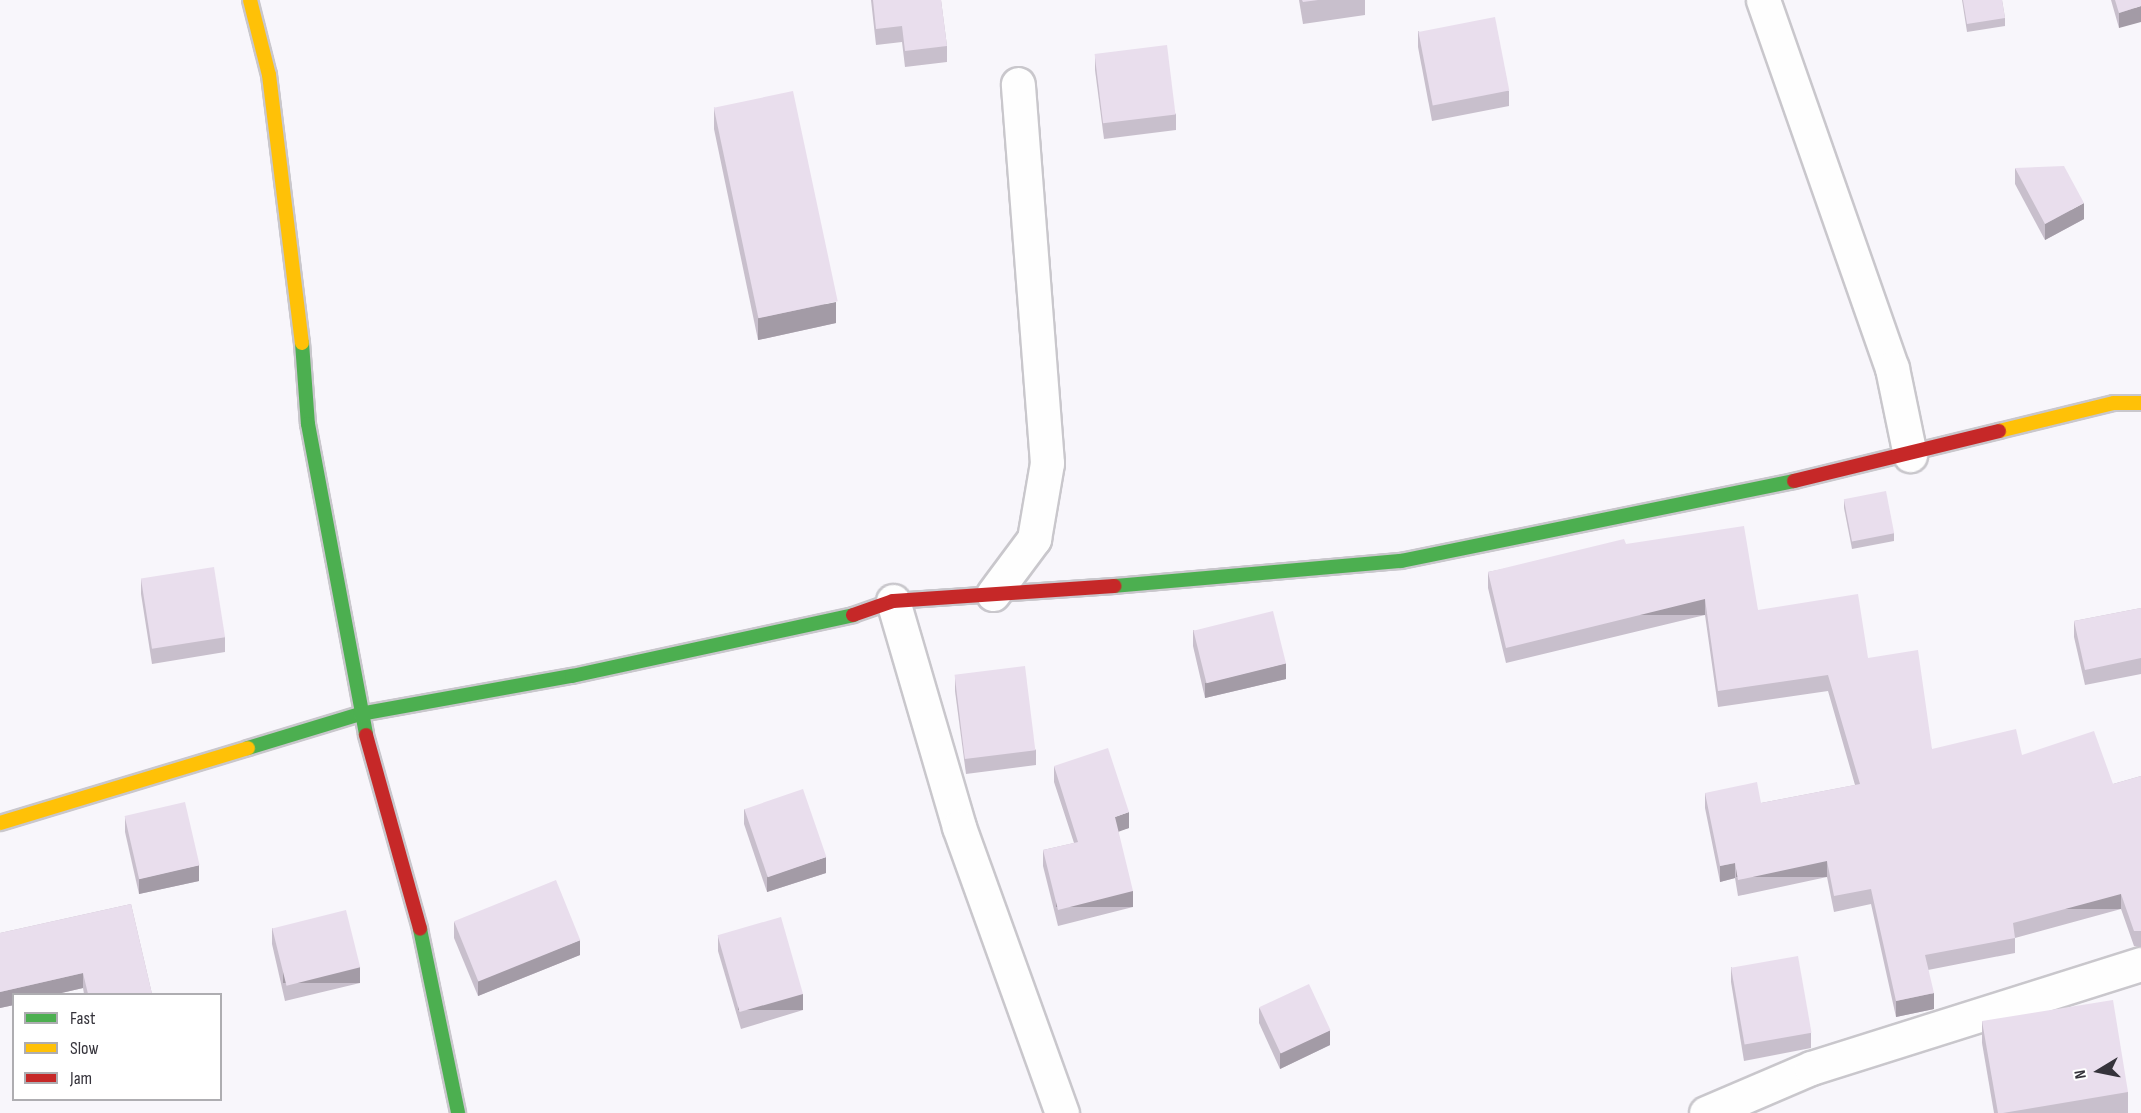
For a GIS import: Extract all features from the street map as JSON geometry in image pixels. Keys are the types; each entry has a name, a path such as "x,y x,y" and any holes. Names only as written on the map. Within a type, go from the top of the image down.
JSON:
{"street":[{"path":"250,0 270,75 295,255 308,424 360,714 421,933 458,1113"},
{"path":"1763,0 1892,368 1910,455"},
{"path":"993,594 1034,539 1047,463 1018,84"},
{"path":"0,823 360,714 572,676 868,612 893,601 1271,576 1401,561 1910,455 2114,403 2141,404"},
{"path":"893,601 959,826 1062,1113"},
{"path":"1706,1113 1811,1068 2141,964"}],"building":[{"path":"873,0 941,0 947,46 905,51 902,26 876,29"},
{"path":"1963,0 2002,0 2005,18 1967,24"},
{"path":"2115,0 2141,0 2141,6 2119,13"},
{"path":"1495,17 1509,91 1433,106 1418,32"},
{"path":"1167,45 1176,114 1103,123 1095,54"},
{"path":"793,91 838,301 758,318 714,108"},
{"path":"2064,166 2084,203 2045,224 2015,168"},
{"path":"1886,491 1894,533 1852,541 1844,499"},
{"path":"1744,526 1758,610 1858,594 1868,658 1918,650 1932,749 2016,729 2022,755 2094,731 2113,784 2141,776 2141,931 2134,931 2121,894 2013,923 2015,938 1925,955 1934,993 1896,1001 1871,889 1834,896 1827,861 1738,880 1735,863 1720,866 1705,793 1757,782 1761,803 1860,784 1828,675 1718,691 1705,599 1506,648 1488,572 1624,539 1626,544"},
{"path":"214,567 225,637 152,649 141,579"},
{"path":"2141,608 2141,658 2085,670 2074,621"},
{"path":"1273,611 1286,663 1206,683 1193,631"},
{"path":"1025,666 1035,750 965,759 955,675"},
{"path":"1108,748 1129,812 1115,817 1133,891 1058,910 1043,850 1078,842 1054,766"},
{"path":"803,789 826,857 768,877 744,809"},
{"path":"185,802 200,865 139,879 125,816"},
{"path":"556,880 580,940 478,981 454,921"},
{"path":"131,904 152,993 88,993 83,973 0,992 0,933"},
{"path":"346,910 360,967 287,986 272,928"},
{"path":"781,917 803,994 740,1012 718,935"},
{"path":"1798,956 1812,1033 1745,1045 1731,968"},
{"path":"1309,984 1331,1030 1281,1053 1259,1007"},
{"path":"2113,1000 2128,1092 1998,1113 1982,1021"}],"traffic: fast":[{"path":"302,343 308,424 366,735"},
{"path":"1114,586 1401,561 1794,481"},
{"path":"248,748 360,714 572,676 853,615"},
{"path":"420,929 458,1113"}],"traffic: slow":[{"path":"250,0 269,75 302,343"},
{"path":"1999,431 2114,403 2141,403"},
{"path":"0,823 248,748"}],"traffic: jam":[{"path":"1794,481 1999,431"},
{"path":"853,615 893,601 1114,586"},
{"path":"366,735 420,929"}]}
